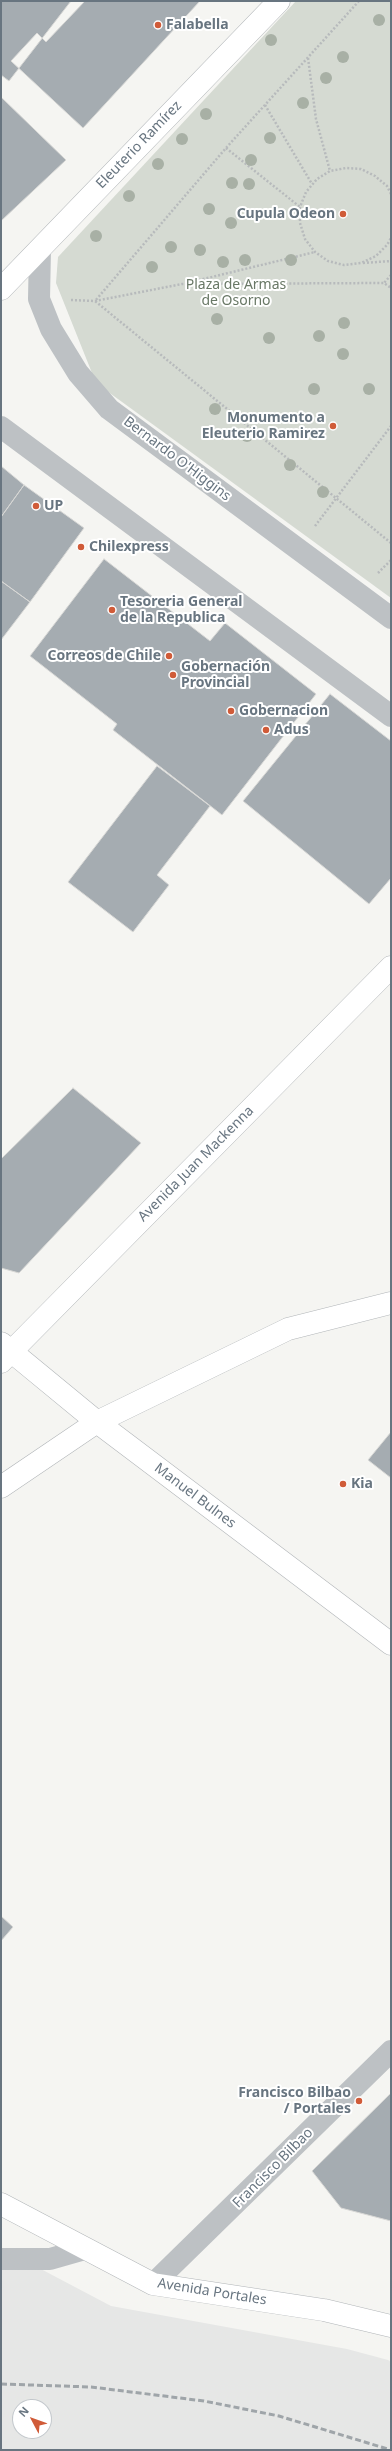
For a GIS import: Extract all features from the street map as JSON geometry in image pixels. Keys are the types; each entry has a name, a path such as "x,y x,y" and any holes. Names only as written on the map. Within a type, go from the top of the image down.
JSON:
{"main road":[{"name":"Eleuterio Ramírez","path":"1,289 278,1"},
{"name":"Avenida Juan Mackenna","path":"5,1352 391,967"},
{"path":"1,1487 97,1422 288,1329 391,1303"},
{"name":"Manuel Bulnes","path":"5,1352 391,1644"},
{"name":"Avenida Portales","path":"1,2204 153,2284 324,2310 391,2326"}],"street":[{"name":"Bernardo O'Higgins","path":"40,249 39,299 51,329 78,373 109,409 391,618"},
{"path":"1,427 391,716"},
{"name":"Francisco Bilbao","path":"153,2284 391,2051"},
{"path":"1,2259 50,2259 85,2249"}],"path":[{"path":"95,301 226,148 359,1"},
{"path":"308,58 316,119 330,171"},
{"path":"265,105 312,184"},
{"path":"226,148 300,206"},
{"path":"391,194 387,186 375,176 361,169 346,168 330,171 312,184 300,206 301,228 305,239 315,252 328,261 344,265 391,260"},
{"path":"361,263 376,256 387,245 391,238"},
{"path":"95,301 182,284 315,252"},
{"path":"384,283 391,275"},
{"path":"182,284 384,283 391,288"},
{"path":"95,301 391,543"},
{"path":"297,548 337,499 391,426"}],"shaded area":[{"path":"1,2248 111,2306 347,2349 388,2360 391,2362 391,2450 1,2450"}],"green space":[{"name":"Plaza de Armas de Osorno","path":"296,1 391,1 391,598 96,383 56,283 58,257"}],"building":[{"path":"1,1 71,1 9,81 1,75"},
{"path":"85,1 200,1 83,128 11,61 37,33 46,42"},
{"path":"1,97 66,160 1,221"},
{"path":"1,466 24,485 1,517"},
{"path":"24,485 84,528 30,602 1,581 1,517"},
{"name":"Gobernación Provincial","path":"104,559 210,641 225,623 316,694 222,815 113,730 117,724 30,656"},
{"path":"1,581 30,602 1,640"},
{"path":"330,694 391,741 391,878 369,904 243,801"},
{"path":"157,766 210,806 157,875 169,885 133,932 68,882"},
{"path":"73,1088 141,1143 19,1273 1,1268 1,1159"},
{"path":"391,1432 391,1478 368,1460"},
{"path":"1,1916 13,1927 1,1941"},
{"path":"391,2093 391,2221 341,2208 312,2171"}],"railway":[{"path":"1,2384 91,2387 204,2401 279,2416 391,2450"}],"place":[{"name":"Falabella","path":"158,25"},
{"name":"Cupula Odeon","path":"343,214"},
{"name":"Monumento a Eleuterio Ramirez","path":"333,426"},
{"name":"UP","path":"36,506"},
{"name":"Chilexpress","path":"81,547"},
{"name":"Tesoreria General de la Republica","path":"112,610"},
{"name":"Correos de Chile","path":"169,656"},
{"name":"Gobernación Provincial","path":"173,675"},
{"name":"Gobernacion","path":"231,711"},
{"name":"Adus","path":"266,730"},
{"name":"Kia","path":"343,1484"},
{"name":"Francisco Bilbao / Portales","path":"359,2101"}]}
